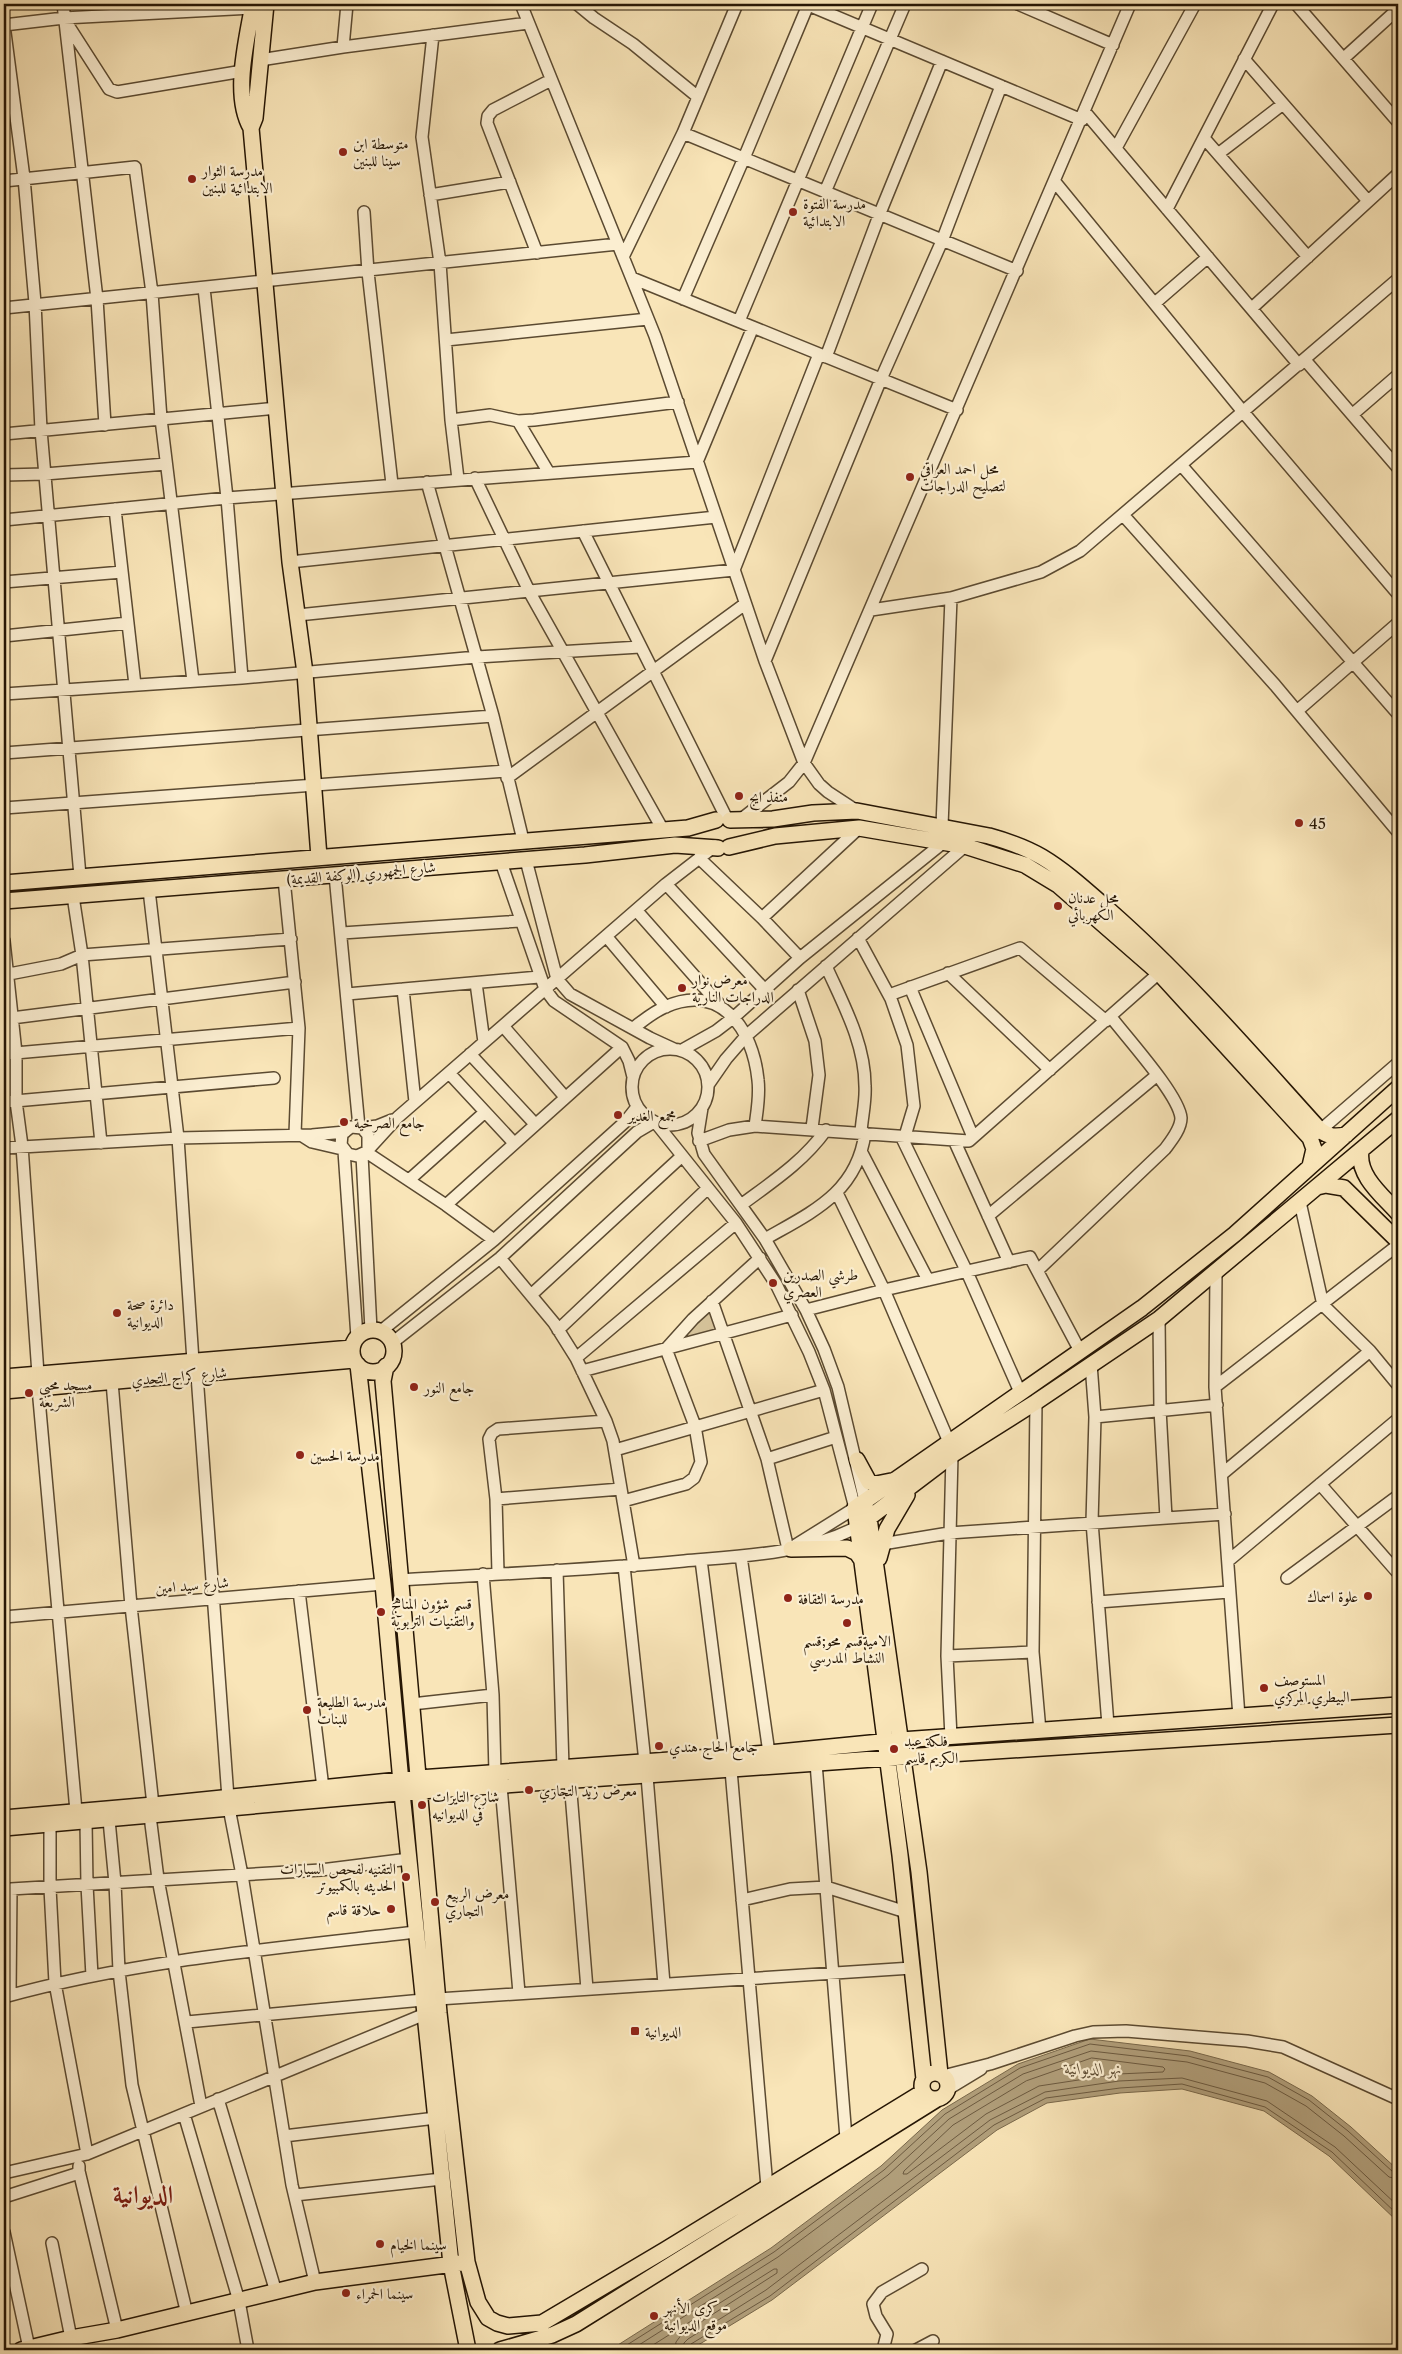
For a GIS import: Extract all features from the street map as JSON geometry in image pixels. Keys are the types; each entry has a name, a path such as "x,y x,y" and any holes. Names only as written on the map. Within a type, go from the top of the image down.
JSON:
{"main road":[{"path":"257,5 260,60 255,118 252,128 290,562 305,673 319,856"},
{"path":"252,128 243,112 243,71 257,5"},
{"name":"شارع الجمهوري (الوكفة القديمة)","path":"4,883 319,856 688,828 729,821 857,811 942,826 1006,841 1040,856 1070,877 1141,939 1174,971 1315,1134"},
{"path":"729,821 738,832 737,838 719,847 709,840 708,834 711,824 729,821"},
{"name":"شارع الجمهوري (الوكفة القديمة)","path":"4,901 526,860 675,845 719,847 775,836 858,828 944,842 1007,858 1042,874 1073,898 1159,973 1315,1134"},
{"path":"358,854 359,873"},
{"path":"262,861 264,881"},
{"path":"878,1545 893,1515 911,1489 950,1448 1020,1392 1187,1273 1282,1192 1398,1088"},
{"path":"942,2085 919,1872 903,1757 893,1741 857,1526 860,1504 897,1478 1036,1402 1159,1319 1398,1119"},
{"path":"1362,1120 1372,1120 1377,1123 1380,1131 1378,1136"},
{"path":"1310,1166 1315,1134 1335,1137 1346,1135"},
{"path":"1361,1151 1361,1165 1365,1174 1398,1213"},
{"path":"1317,1187 1326,1185 1344,1188 1398,1241"},
{"path":"1282,1192 1280,1198 1282,1204 1290,1208 1298,1204"},
{"path":"4,1377 38,1381 355,1353 376,1330 392,1343 393,1356 386,1366 383,1381 420,1785 429,2004 436,2118 451,2264 468,2350"},
{"path":"355,1353 363,1369 375,1372 386,1366"},
{"path":"355,1353 383,1584 416,1932 429,2004 467,2262 478,2302 488,2318 497,2324 522,2326 542,2322 665,2250 767,2187 828,2158 846,2138 924,2086 932,2074 942,2085"},
{"name":"شارع كراج التحدي","path":"4,1391 38,1381 112,1382 195,1368"},
{"path":"857,1460 868,1482 884,1483 897,1478"},
{"path":"857,1526 922,1478"},
{"path":"860,1504 870,1518 878,1545 878,1572 893,1741 888,1758 924,2086 929,2098 942,2085"},
{"path":"790,1549 847,1548 857,1552 863,1562"},
{"path":"728,1763 769,1753 893,1741 1398,1705"},
{"path":"4,1818 81,1817 420,1785 728,1763 816,1763 1398,1725"},
{"path":"228,1803 323,1788 401,1787"},
{"path":"4,1828 50,1825 81,1817 109,1820 152,1811"},
{"path":"500,2350 552,2335 576,2324 674,2264 828,2158 942,2085"},
{"path":"665,2250 674,2264"},
{"path":"25,2349 187,2314 315,2282 467,2262"}],"street":[{"path":"63,4 97,299 105,425"},
{"path":"342,47 347,4"},
{"path":"520,4 648,319 678,402 764,661 804,763 819,784 857,811"},
{"path":"577,4 594,18 634,44 698,97"},
{"path":"623,257 683,133 737,4"},
{"path":"682,299 744,158 807,4 1001,86 1083,116 1116,148 1252,308 1353,414 1398,468"},
{"path":"739,321 872,4"},
{"path":"825,192 905,4"},
{"path":"1018,4 1113,45"},
{"path":"583,531 729,821 789,782 804,763 1017,271 1130,4"},
{"path":"1116,148 1195,4"},
{"path":"1167,209 1273,4"},
{"path":"1296,4 1398,122"},
{"path":"80,876 41,430 35,303 24,178 4,25 64,18 257,5"},
{"path":"1344,58 1398,8"},
{"path":"64,18 109,88 117,92 243,71"},
{"path":"260,60 342,47 528,23"},
{"path":"433,35 422,137 440,263 450,420 458,479"},
{"path":"1244,60 1368,202"},
{"path":"734,570 942,61"},
{"path":"536,253 487,123 488,116 493,110 551,80"},
{"path":"764,661 881,379 942,241 1001,86"},
{"path":"1218,154 1283,104"},
{"path":"683,133 1017,271"},
{"path":"1204,138 1308,256"},
{"path":"4,181 135,167 152,293 166,464 194,681"},
{"path":"1252,308 1398,174"},
{"path":"430,195 510,182"},
{"path":"1055,182 1244,412 1398,594"},
{"path":"364,212 368,272 392,484"},
{"path":"4,308 35,303 97,299 368,272 618,244"},
{"path":"1155,304 1208,257"},
{"path":"632,278 957,410"},
{"path":"871,610 951,598 1041,572 1080,551 1124,516 1398,279"},
{"path":"204,288 219,414 242,678"},
{"path":"446,340 648,319"},
{"path":"698,462 753,327"},
{"path":"1353,414 1398,376"},
{"path":"450,420 490,415 518,421 678,402"},
{"path":"4,433 277,408"},
{"path":"518,421 549,472"},
{"path":"4,520 392,484 698,462"},
{"path":"4,475 45,474 166,464"},
{"path":"1182,466 1398,714"},
{"path":"475,478 530,592 663,830"},
{"path":"428,482 493,716 523,840"},
{"path":"115,509 135,685"},
{"path":"1124,516 1297,711 1398,832"},
{"path":"290,562 716,517"},
{"path":"298,615 734,570"},
{"path":"4,582 122,572"},
{"path":"942,826 951,598"},
{"path":"4,808 314,784 507,774 745,604"},
{"path":"1297,711 1398,622"},
{"path":"4,636 128,623"},
{"path":"4,694 242,678 562,651 640,647"},
{"path":"4,752 493,716"},
{"path":"762,918 858,828"},
{"path":"633,1076 640,1063 652,1053 678,1049 733,1018 800,958 944,842"},
{"path":"860,1504 857,1460 838,1387 806,1310 765,1239 717,1174 698,1142 698,1120 708,1085 726,1059 746,1036 965,846"},
{"path":"298,1134 312,1142 343,1150 352,1156 365,1152 398,1116 666,884 699,858 719,847"},
{"path":"699,858 762,918 800,958"},
{"path":"526,860 557,979 570,994 633,1028 678,1049 701,1064 708,1085"},
{"path":"501,862 539,977 545,989 554,1001 622,1047 633,1076 632,1092 637,1107 655,1122 736,1223 760,1258 792,1315 824,1390 836,1437 860,1504"},
{"path":"336,875 361,1128 370,1140 365,1152 376,1330"},
{"path":"284,879 299,1028 298,1134"},
{"path":"666,884 764,989"},
{"path":"149,890 178,1138 228,1803 242,1875 284,2136 315,2282"},
{"path":"73,896 82,955 101,1143"},
{"path":"636,910 720,1006 733,1018 746,1036 754,1058 758,1080 759,1103 755,1126"},
{"path":"342,933 520,921"},
{"path":"606,936 666,1006"},
{"path":"858,938 889,995 907,1045 914,1106 903,1136 967,1272 1020,1392"},
{"path":"6,974 61,964 82,955 290,939"},
{"path":"4,941 8,1018 16,1053 10,1102 22,1146 38,1381 58,1612 81,1817 92,1976"},
{"path":"889,995 1020,948 1108,1019 1174,1099 1181,1119 1178,1129 1165,1149 1038,1270"},
{"path":"765,1239 802,1218 837,1193 851,1175 862,1153 866,1086 862,1056 853,1025 826,966"},
{"path":"698,1142 729,1130 755,1126 812,1128 969,1141 1159,973"},
{"path":"948,974 1050,1070"},
{"path":"347,994 539,977"},
{"path":"8,1018 162,997 295,982"},
{"path":"476,983 484,1042"},
{"path":"910,987 973,1137"},
{"path":"403,989 415,1102"},
{"path":"798,990 815,1042 819,1075 812,1128"},
{"path":"633,1028 666,1006 693,1000 711,1001 720,1006"},
{"path":"503,1026 565,1097"},
{"path":"4,1054 299,1028"},
{"path":"446,1205 622,1047"},
{"path":"470,1054 535,1124"},
{"path":"1315,1134 1398,1063"},
{"path":"449,1073 514,1143"},
{"path":"988,1216 1156,1076"},
{"path":"10,1102 274,1078"},
{"path":"376,1330 494,1240 626,1122 637,1107"},
{"path":"392,1343 500,1258 638,1132 655,1122 669,1125 684,1122 702,1108"},
{"path":"409,1180 485,1112"},
{"path":"355,1353 343,1150 340,1142 345,1132 351,1127 376,1126 398,1116"},
{"path":"741,1205 798,1163 812,1149 826,1130"},
{"path":"4,1148 178,1138 345,1132"},
{"path":"954,1140 1009,1262"},
{"path":"365,1152 446,1205 494,1240"},
{"path":"862,1153 928,1280"},
{"path":"530,1295 682,1156"},
{"path":"558,1330 708,1188"},
{"path":"837,1193 884,1290 950,1448 947,1656 952,1737"},
{"path":"1298,1204 1323,1305 1370,1351 1398,1385"},
{"path":"576,1358 736,1223"},
{"path":"1216,1387 1398,1245"},
{"path":"806,1310 884,1290 1030,1257 1080,1351"},
{"path":"500,1258 558,1330 576,1358 606,1421 615,1450 623,1501 629,1566 664,1984"},
{"path":"666,1349 712,1301 760,1258"},
{"path":"1216,1272 1216,1387 1239,1717"},
{"path":"712,1301 752,1410 768,1460 790,1549"},
{"path":"582,1371 792,1315"},
{"path":"1159,1319 1160,1409 1166,1518"},
{"path":"623,1501 686,1484 694,1478 701,1462 695,1426 666,1349"},
{"path":"1222,1474 1370,1351"},
{"path":"1091,1364 1095,1417 1092,1522 1108,1725"},
{"path":"112,1382 131,1606 158,1879 201,2106"},
{"path":"615,1450 824,1390"},
{"path":"1036,1402 1033,1652 1040,1731"},
{"path":"1095,1417 1160,1409 1217,1405"},
{"path":"1228,1562 1398,1419"},
{"path":"498,1574 496,1500 489,1439 492,1433 498,1429 606,1421"},
{"path":"768,1460 836,1437"},
{"path":"1320,1484 1398,1573"},
{"path":"496,1500 621,1489"},
{"path":"1287,1578 1356,1525 1398,1496"},
{"path":"790,1549 860,1504"},
{"path":"878,1545 949,1533 1225,1514"},
{"path":"400,1580 629,1566 741,1556 790,1549 828,1540 857,1526"},
{"path":"741,1556 769,1753"},
{"path":"701,1560 728,1763 767,2187"},
{"path":"557,1570 567,1775 587,1989"},
{"path":"483,1574 494,1695 498,1780 519,1993"},
{"name":"شارع سيد امين","path":"4,1616 383,1584"},
{"path":"299,1591 323,1788"},
{"path":"1098,1602 1229,1592"},
{"path":"947,1656 1033,1652"},
{"path":"412,1704 494,1695"},
{"path":"816,1763 846,2138"},
{"path":"109,1820 115,1883 119,1971 132,2085 187,2314"},
{"path":"50,1825 50,1888 55,1983 82,2156 79,2171 117,2330"},
{"path":"409,1859 321,1870 11,1889 7,1996 55,1983 119,1971 254,1950 416,1932"},
{"path":"742,1900 790,1889 826,1888 906,1912"},
{"path":"186,2022 429,2004 519,1993 912,1968"},
{"path":"4,2173 82,2156 218,2100 429,2004"},
{"path":"942,2085 990,2064 1056,2040 1109,2030 1175,2034 1265,2043 1283,2047 1398,2099"},
{"path":"218,2100 276,2292"},
{"path":"184,2114 239,2301 248,2350"},
{"path":"284,2136 436,2118"},
{"path":"4,2196 76,2174 79,2171"},
{"path":"295,2194 442,2179"},
{"path":"4,2232 25,2349"},
{"path":"52,2243 71,2338"},
{"path":"883,2350 886,2334 876,2316 873,2304 882,2292 922,2269"},
{"path":"916,2350 933,2340"}],"shaded area":[{"path":"711,1309 718,1332 676,1344"}],"water":[{"name":"نهر الديوانية","path":"1090,2039 1190,2051 1269,2072 1312,2096 1351,2127 1398,2170 1398,2222 1329,2156 1264,2111 1182,2089 1120,2093 1047,2103 997,2130 772,2300 690,2350 610,2350 771,2248 881,2166 942,2110 1018,2064"}],"place":[{"name":"متوسطة ابن سينا للبنين","path":"343,152"},
{"name":"مدرسة الثوار الابتدائية للبنين","path":"192,179"},
{"name":"مدرسة الفتوة الابتدائية","path":"793,212"},
{"name":"محل احمد العراقي لتصليح الدراجات","path":"910,477"},
{"name":"منفذ ايج","path":"739,796"},
{"name":"45","path":"1299,823"},
{"name":"محل عدنان الكهربائي","path":"1058,906"},
{"name":"معرض نوار الدراجات النارية","path":"682,988"},
{"name":"مجمع الغدير","path":"618,1115"},
{"name":"جامع الصرخية","path":"344,1122"},
{"name":"طرشي الصدرين العصري","path":"773,1283"},
{"name":"دائرة صحة الديوانية","path":"117,1313"},
{"name":"جامع النور","path":"414,1387"},
{"name":"مسجد محيي الشريعة","path":"29,1393"},
{"name":"مدرسة الحسين","path":"300,1455"},
{"name":"علوة اسماك","path":"1368,1596"},
{"name":"مدرسة الثقافة","path":"788,1598"},
{"name":"قسم شؤون المناهج والتقنيات التربوية","path":"381,1612"},
{"name":"الاميةقسم محو;قسم النشاط المدرسي","path":"847,1623"},
{"name":"المستوصف البيطري المركزي","path":"1264,1688"},
{"name":"مدرسة الطليعة للبنات","path":"307,1710"},
{"name":"جامع الحاج هندي","path":"659,1746"},
{"name":"فلكة عبد الكريم قاسم","path":"894,1749"},
{"name":"معرض زيد التجاري","path":"529,1790"},
{"name":"شارع التايرات في الديوانيه","path":"422,1805"},
{"name":"التقنيه لفحص السيارات الحديثه بالكمبيوتر","path":"406,1877"},
{"name":"معرض الربيع التجاري","path":"435,1902"},
{"name":"حلاقة قاسم","path":"391,1909"},
{"name":"الديوانية","path":"635,2031"},
{"name":"سينما الخيام","path":"380,2244"},
{"name":"سينما الحمراء","path":"346,2293"},
{"name":"كري الأنهر - موقع الديوانية","path":"654,2316"}],"district":[{"name":"الديوانية","path":"143,2194"}]}
